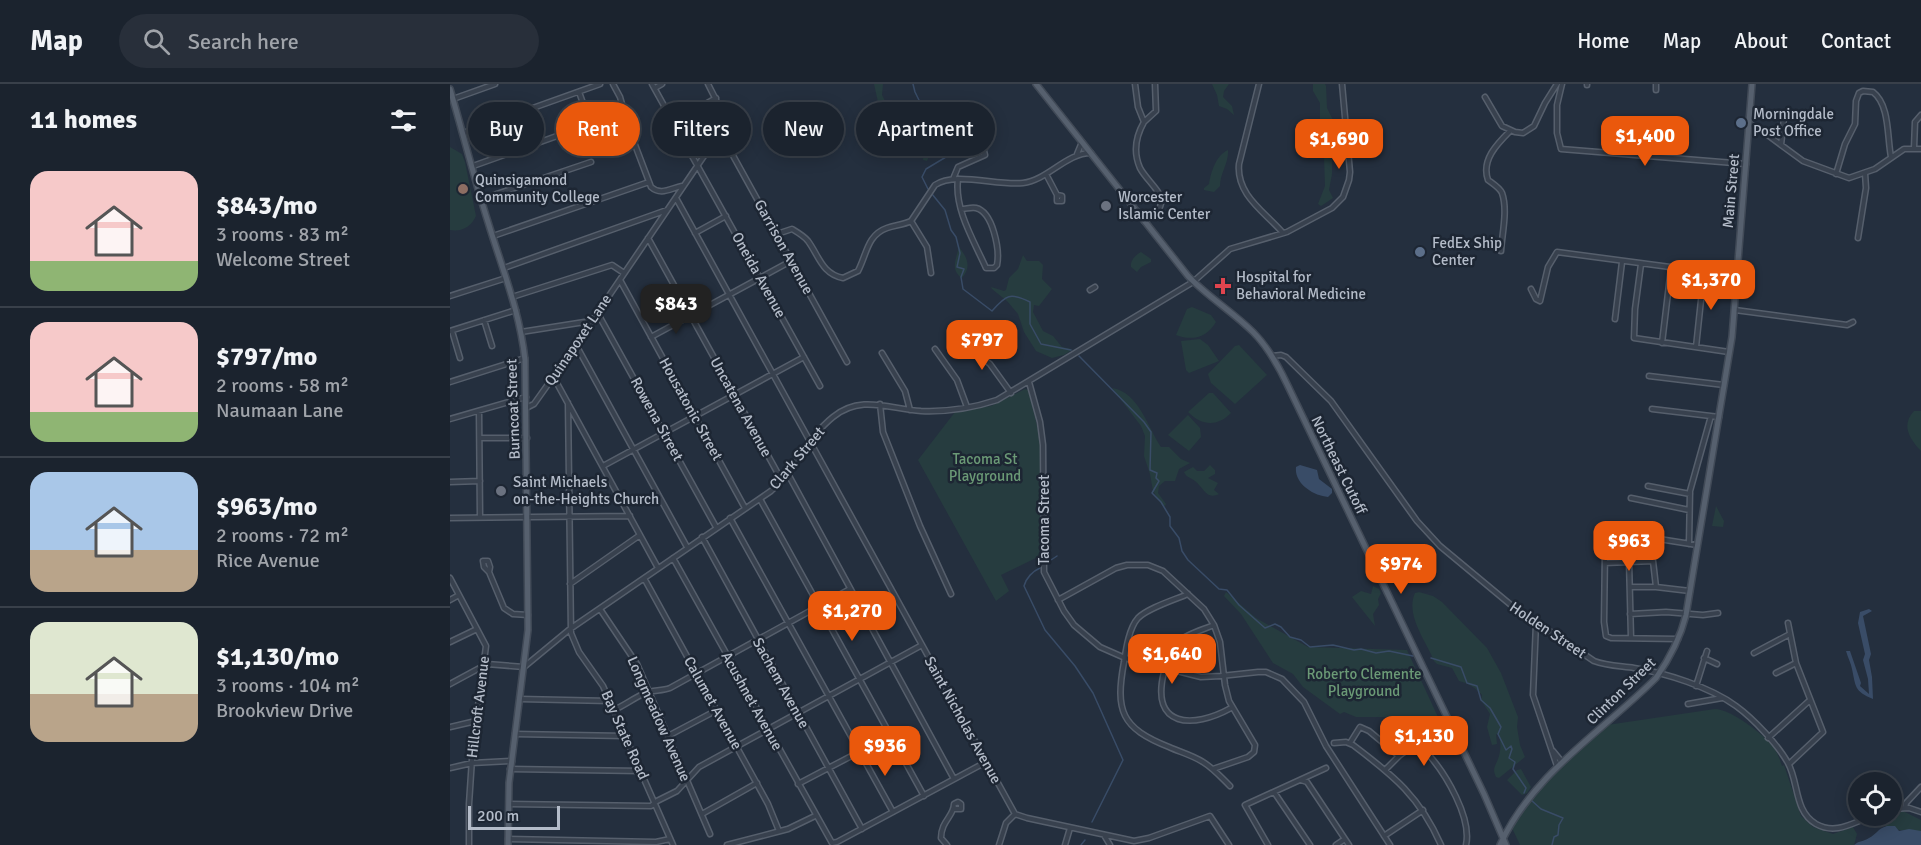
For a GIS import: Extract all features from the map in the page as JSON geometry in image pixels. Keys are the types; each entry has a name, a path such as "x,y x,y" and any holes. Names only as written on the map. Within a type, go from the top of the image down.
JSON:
{"main road":[{"name":"Northeast Cutoff","path":"1036,84 1143,222 1193,282 1247,327 1272,356 1497,822 1506,845"},
{"name":"Main Street","path":"1727,371 1738,276 1752,84"},
{"name":"Burncoat Street","path":"450,89 453,109 463,133 516,310 525,358 528,615 524,667 510,769 508,842"},
{"name":"Clinton Street","path":"1500,845 1528,796 1559,764 1633,700 1668,662 1679,639 1686,614 1727,371"},
{"path":"1497,822 1504,825 1511,823"}],"street":[{"path":"453,99 495,84"},
{"path":"463,133 600,84"},
{"path":"613,84 651,187 656,192 663,192 683,186"},
{"path":"653,86 662,84"},
{"path":"708,84 718,102"},
{"path":"1135,84 1138,107 1144,122"},
{"path":"1143,222 1158,210 1160,201 1158,189 1143,173 1138,162 1136,141 1144,122 1156,111 1155,84"},
{"path":"1258,84 1239,164 1239,176 1248,197 1283,233"},
{"name":"Clark Street","path":"524,667 570,629 760,499 782,481 828,422 842,411 862,404 935,411 987,403 1011,393 1193,282 1230,249 1283,233 1332,208 1340,202 1347,188 1350,172 1342,84"},
{"path":"1485,97 1499,124 1523,133 1532,128 1559,84"},
{"path":"1559,84 1556,126 1560,147 1566,150 1746,164"},
{"path":"1656,84 1656,90"},
{"name":"Oneida Avenue","path":"653,86 662,102"},
{"path":"473,166 585,126 588,123 588,117 579,92"},
{"path":"1836,174 1845,144 1855,124 1856,102 1860,92 1871,92 1880,100 1884,110 1891,157"},
{"path":"709,102 716,98"},
{"path":"1914,148 1915,122 1921,115"},
{"path":"1781,145 1784,118"},
{"path":"1749,124 1803,161 1849,178 1881,165 1904,149 1921,149"},
{"path":"1501,251 1502,193 1488,180 1486,171 1493,151 1510,130"},
{"path":"777,234 792,229 798,232 807,240 828,272 843,278 858,271 867,246 875,236 886,228 909,222 934,185 940,181 955,179 1022,183 1059,168 1077,154 1082,142"},
{"path":"1077,154 1090,153"},
{"name":"Oneida Avenue","path":"694,156 820,386"},
{"name":"Quinapoxet Lane","path":"526,408 534,404 576,345 705,156"},
{"name":"Garrison Avenue","path":"734,156 847,363"},
{"path":"961,209 976,208 987,216 998,245 998,265 994,268 986,268 961,209 956,192 955,179 958,167 983,156"},
{"path":"482,199 591,162"},
{"path":"1858,238 1866,188 1865,173"},
{"path":"1046,174 1057,195"},
{"path":"492,236 649,182"},
{"name":"Saint Nicholas Avenue","path":"675,198 1015,814"},
{"path":"504,268 667,210"},
{"path":"695,233 726,216"},
{"path":"909,222 927,247 931,273"},
{"name":"Uncatena Avenue","path":"648,238 782,481"},
{"path":"1530,289 1540,302 1548,267 1557,252 1738,276"},
{"path":"651,337 791,261"},
{"path":"1615,319 1622,262"},
{"path":"1641,264 1634,338 1730,352"},
{"path":"512,297 612,265 624,273"},
{"path":"1662,343 1671,268"},
{"path":"1696,347 1704,272"},
{"path":"450,296 507,278"},
{"name":"Housatonic Street","path":"620,280 745,508"},
{"path":"1090,290 1095,287"},
{"path":"460,358 451,331 516,310"},
{"path":"1735,310 1847,325 1853,322"},
{"name":"Rowena Street","path":"597,312 716,527"},
{"path":"484,320 492,346"},
{"path":"521,332 591,321"},
{"path":"968,343 970,348 990,364 1011,393"},
{"path":"576,345 687,548"},
{"path":"935,349 957,380 967,407"},
{"path":"882,353 905,391 910,410"},
{"path":"1272,356 1286,357"},
{"path":"603,466 804,357"},
{"path":"1276,363 1286,357"},
{"name":"Holden Street","path":"1286,357 1325,394 1341,413 1423,529 1459,563 1536,623 1601,664 1635,668 1696,686 1722,698 1742,711 1789,764 1801,807 1813,823 1834,830 1848,826"},
{"path":"450,382 525,358"},
{"path":"553,376 658,568"},
{"path":"1649,376 1724,385"},
{"name":"Tacoma Street","path":"1029,382 1043,437 1044,572 1066,615 1082,634 1100,647 1125,658 1201,677 1266,672 1282,679 1295,690 1309,710 1326,746 1390,845"},
{"path":"450,419 526,397"},
{"path":"568,403 570,629"},
{"path":"880,404 883,432 920,526 951,594"},
{"path":"1652,409 1719,417"},
{"path":"479,411 480,517"},
{"path":"1689,544 1689,510 1693,475 1711,416"},
{"path":"480,438 527,438"},
{"path":"788,474 954,779"},
{"path":"450,482 480,481"},
{"path":"1648,486 1690,494"},
{"path":"1631,498 1689,510"},
{"path":"760,499 924,796"},
{"path":"450,518 630,516"},
{"path":"730,518 893,812"},
{"path":"1625,530 1641,536 1698,545"},
{"path":"570,584 640,535"},
{"name":"Sachem Avenue","path":"702,537 862,829"},
{"path":"1605,551 1604,632 1609,638 1679,639"},
{"name":"Acushnet Avenue","path":"673,558 832,843 862,829"},
{"path":"1629,561 1631,638"},
{"path":"1605,562 1653,561 1656,587"},
{"path":"1058,600 1116,568 1133,564 1148,565 1159,569 1204,609 1214,625 1220,642 1231,708 1254,741 1255,750 1248,757 1212,769"},
{"path":"489,572 504,608 513,614 528,615"},
{"name":"Hillcroft Avenue","path":"450,578 486,646 472,763 469,845"},
{"name":"Calumet Avenue","path":"644,578 757,783 770,808 778,831"},
{"path":"1630,587 1690,591"},
{"path":"614,710 648,692 663,691 850,589"},
{"path":"1188,594 1139,617 1134,626 1125,658 1119,696 1126,717 1133,727 1149,739 1190,755 1212,769 1230,786"},
{"path":"450,600 459,595"},
{"name":"Longmeadow Avenue","path":"600,609 637,664 710,834"},
{"path":"1630,614 1653,612 1703,615 1718,613"},
{"path":"1536,623 1533,695 1559,764"},
{"path":"1788,623 1796,663 1822,732 1789,764"},
{"path":"1214,625 1176,643 1169,654 1160,696 1163,707 1176,718 1186,721 1202,720 1231,708"},
{"path":"450,642 477,629"},
{"name":"Bay State Road","path":"570,629 576,646 598,677 610,701 673,845"},
{"path":"1754,653 1790,634"},
{"path":"508,804 651,806 677,791 699,767 922,645"},
{"path":"1696,686 1707,651"},
{"path":"1704,658 1717,664"},
{"path":"1776,673 1796,663"},
{"path":"450,684 488,664 524,667"},
{"path":"1688,704 1722,698"},
{"path":"520,699 610,701"},
{"path":"1768,738 1810,699"},
{"path":"668,736 717,710"},
{"path":"450,727 476,721"},
{"path":"1350,743 1360,727 1369,731 1399,756"},
{"path":"515,734 625,736"},
{"path":"1334,743 1350,743 1403,785 1423,810 1441,845"},
{"path":"1385,770 1405,751 1424,750 1431,757 1457,799 1466,825 1466,845"},
{"path":"798,784 859,752"},
{"path":"450,768 472,763 512,761"},
{"path":"862,829 986,762"},
{"path":"1268,845 1245,805 1326,768"},
{"path":"510,769 641,771"},
{"path":"1300,780 1307,782 1349,845"},
{"path":"702,814 757,783"},
{"path":"1905,808 1906,803 1921,787"},
{"path":"1274,792 1310,845"},
{"path":"1902,808 1921,812"},
{"path":"947,845 941,838 941,828 954,809"},
{"path":"1384,836 1423,810"},
{"path":"999,845 1006,823 1015,814 1070,828 1138,840 1210,816 1229,845"},
{"path":"727,845 791,827 815,816"},
{"path":"1065,845 1070,828"},
{"path":"1104,835 1110,845"},
{"path":"1261,845 1263,838"},
{"path":"1336,845 1345,839"},
{"path":"508,842 641,843 670,840"},
{"path":"658,845 670,840"}],"green space":[{"path":"874,84 883,84 882,95 886,102 878,102"},
{"path":"1212,84 1229,84 1223,97 1232,106 1234,115 1219,106"},
{"path":"1313,84 1325,84 1326,86 1327,108 1334,122 1335,133 1329,190 1333,198 1321,206 1318,204 1325,186 1324,156 1320,134 1320,103 1313,91"},
{"path":"450,147 462,154 476,216 469,226 458,230 450,230"},
{"path":"1228,150 1220,186 1214,192 1204,190 1209,184 1217,160"},
{"path":"923,156 929,156 927,161 923,160"},
{"path":"959,247 968,266 962,278 955,268"},
{"path":"1141,252 1151,259 1151,262 1137,272 1131,267 1131,263"},
{"path":"1023,255 1027,261 1039,261 1043,265 1042,279 1052,289 1039,306 1034,305 1033,312 1043,331 1053,336 1062,347 1072,350 1064,355 1052,358 1036,351 1024,332 1018,314 991,287 1006,290 1009,278 1018,269"},
{"path":"1192,307 1211,315 1216,322 1208,332 1199,337 1188,338 1176,335 1187,309"},
{"path":"1200,339 1208,345 1219,361 1189,373 1186,370 1181,341"},
{"path":"1239,345 1267,375 1235,404 1211,383 1208,374 1235,346"},
{"path":"1112,388 1129,396 1136,403 1161,447 1169,447 1181,459 1190,463 1179,469 1175,481 1165,481 1159,486 1158,493 1166,504 1165,506 1153,491 1144,456 1145,436 1141,426"},
{"name":"Tacoma St Playground","path":"1025,389 1028,390 1040,437 1040,556 1001,575 1009,591 996,601 918,460 955,412 991,406"},
{"path":"1209,393 1213,393 1231,413 1215,423 1199,420 1188,412"},
{"path":"1914,411 1921,411 1921,451 1913,441 1907,426"},
{"path":"1188,415 1200,428 1201,437 1189,451 1168,435"},
{"path":"1210,465 1215,470 1215,474 1208,478 1218,483 1214,490 1219,494 1215,495 1208,494 1184,472 1193,467 1197,471 1204,471"},
{"path":"1716,506 1724,521 1723,527 1712,526"},
{"path":"1373,586 1381,593 1378,599 1379,605 1373,614 1375,626 1352,597 1361,591 1371,594"},
{"name":"Roberto Clemente Playground","path":"1226,592 1256,618 1308,647 1407,650 1438,717 1356,717 1344,712 1340,714 1303,687 1293,674 1273,663 1241,614 1224,596"},
{"path":"1415,593 1433,596 1442,602 1487,648 1501,673 1518,717 1520,745 1525,757 1499,778 1496,777 1494,769 1500,753 1500,738 1496,734 1497,744 1492,745 1487,727 1490,714 1481,700 1482,695 1472,686 1459,681 1452,668 1434,661 1418,628 1413,610"},
{"path":"1715,709 1730,713 1747,724 1774,748 1782,766 1784,765 1801,816 1813,827 1833,834 1853,827 1857,834 1854,845 1520,845 1512,828 1527,802 1607,725"},
{"path":"1521,769 1531,787 1527,793 1522,795 1507,780"},
{"path":"1902,811 1921,820 1921,833 1886,828 1885,826 1902,826"}],"water":[{"path":"1300,465 1317,470 1319,479 1332,489 1328,497 1311,492 1302,484 1296,473 1296,467"},
{"path":"1869,609 1872,611 1863,616 1871,654 1869,660 1873,699 1857,688 1846,651 1850,651 1860,686 1869,694 1863,660 1865,654 1858,623 1860,612"},
{"path":"1895,826 1899,831 1909,829 1921,831 1921,845 1854,845 1881,829"}],"waterway":[{"path":"913,84 941,145 948,150 946,157 926,169 922,177 928,189"},
{"path":"932,194 945,210 951,230 956,237 960,253 957,267 964,269 961,277 963,289 992,311 1005,298 1013,296 1030,302 1030,324 1041,344 1071,350"},
{"path":"1079,356 1151,432 1150,470 1157,473 1156,478 1159,481 1152,493 1170,517 1170,526 1179,538 1182,551 1188,560 1219,589 1227,590 1239,605 1265,628 1275,624 1290,637 1301,640 1310,647 1333,645 1354,650 1361,649 1376,653 1389,651 1413,656"},
{"path":"1045,564 1057,556"},
{"path":"1040,568 1030,575 1024,586 1045,630 1075,666 1093,693 1123,760 1092,822"},
{"path":"1431,658 1461,667 1467,683 1477,686 1481,700 1490,708 1501,727 1498,734 1506,750 1511,746 1509,758 1515,762 1513,769 1526,788 1524,793"},
{"path":"1531,800 1541,809 1563,818 1552,845"},
{"path":"1081,845 1085,840"}],"place":[{"name":"Morningdale Post Office","path":"1741,123"},
{"name":"Quinsigamond Community College","path":"463,189"},
{"name":"Worcester Islamic Center","path":"1106,206"},
{"name":"FedEx Ship Center","path":"1420,252"},
{"name":"Hospital for Behavioral Medicine","path":"1223,286"},
{"name":"Saint Michaels on-the-Heights Church","path":"501,491"}]}
